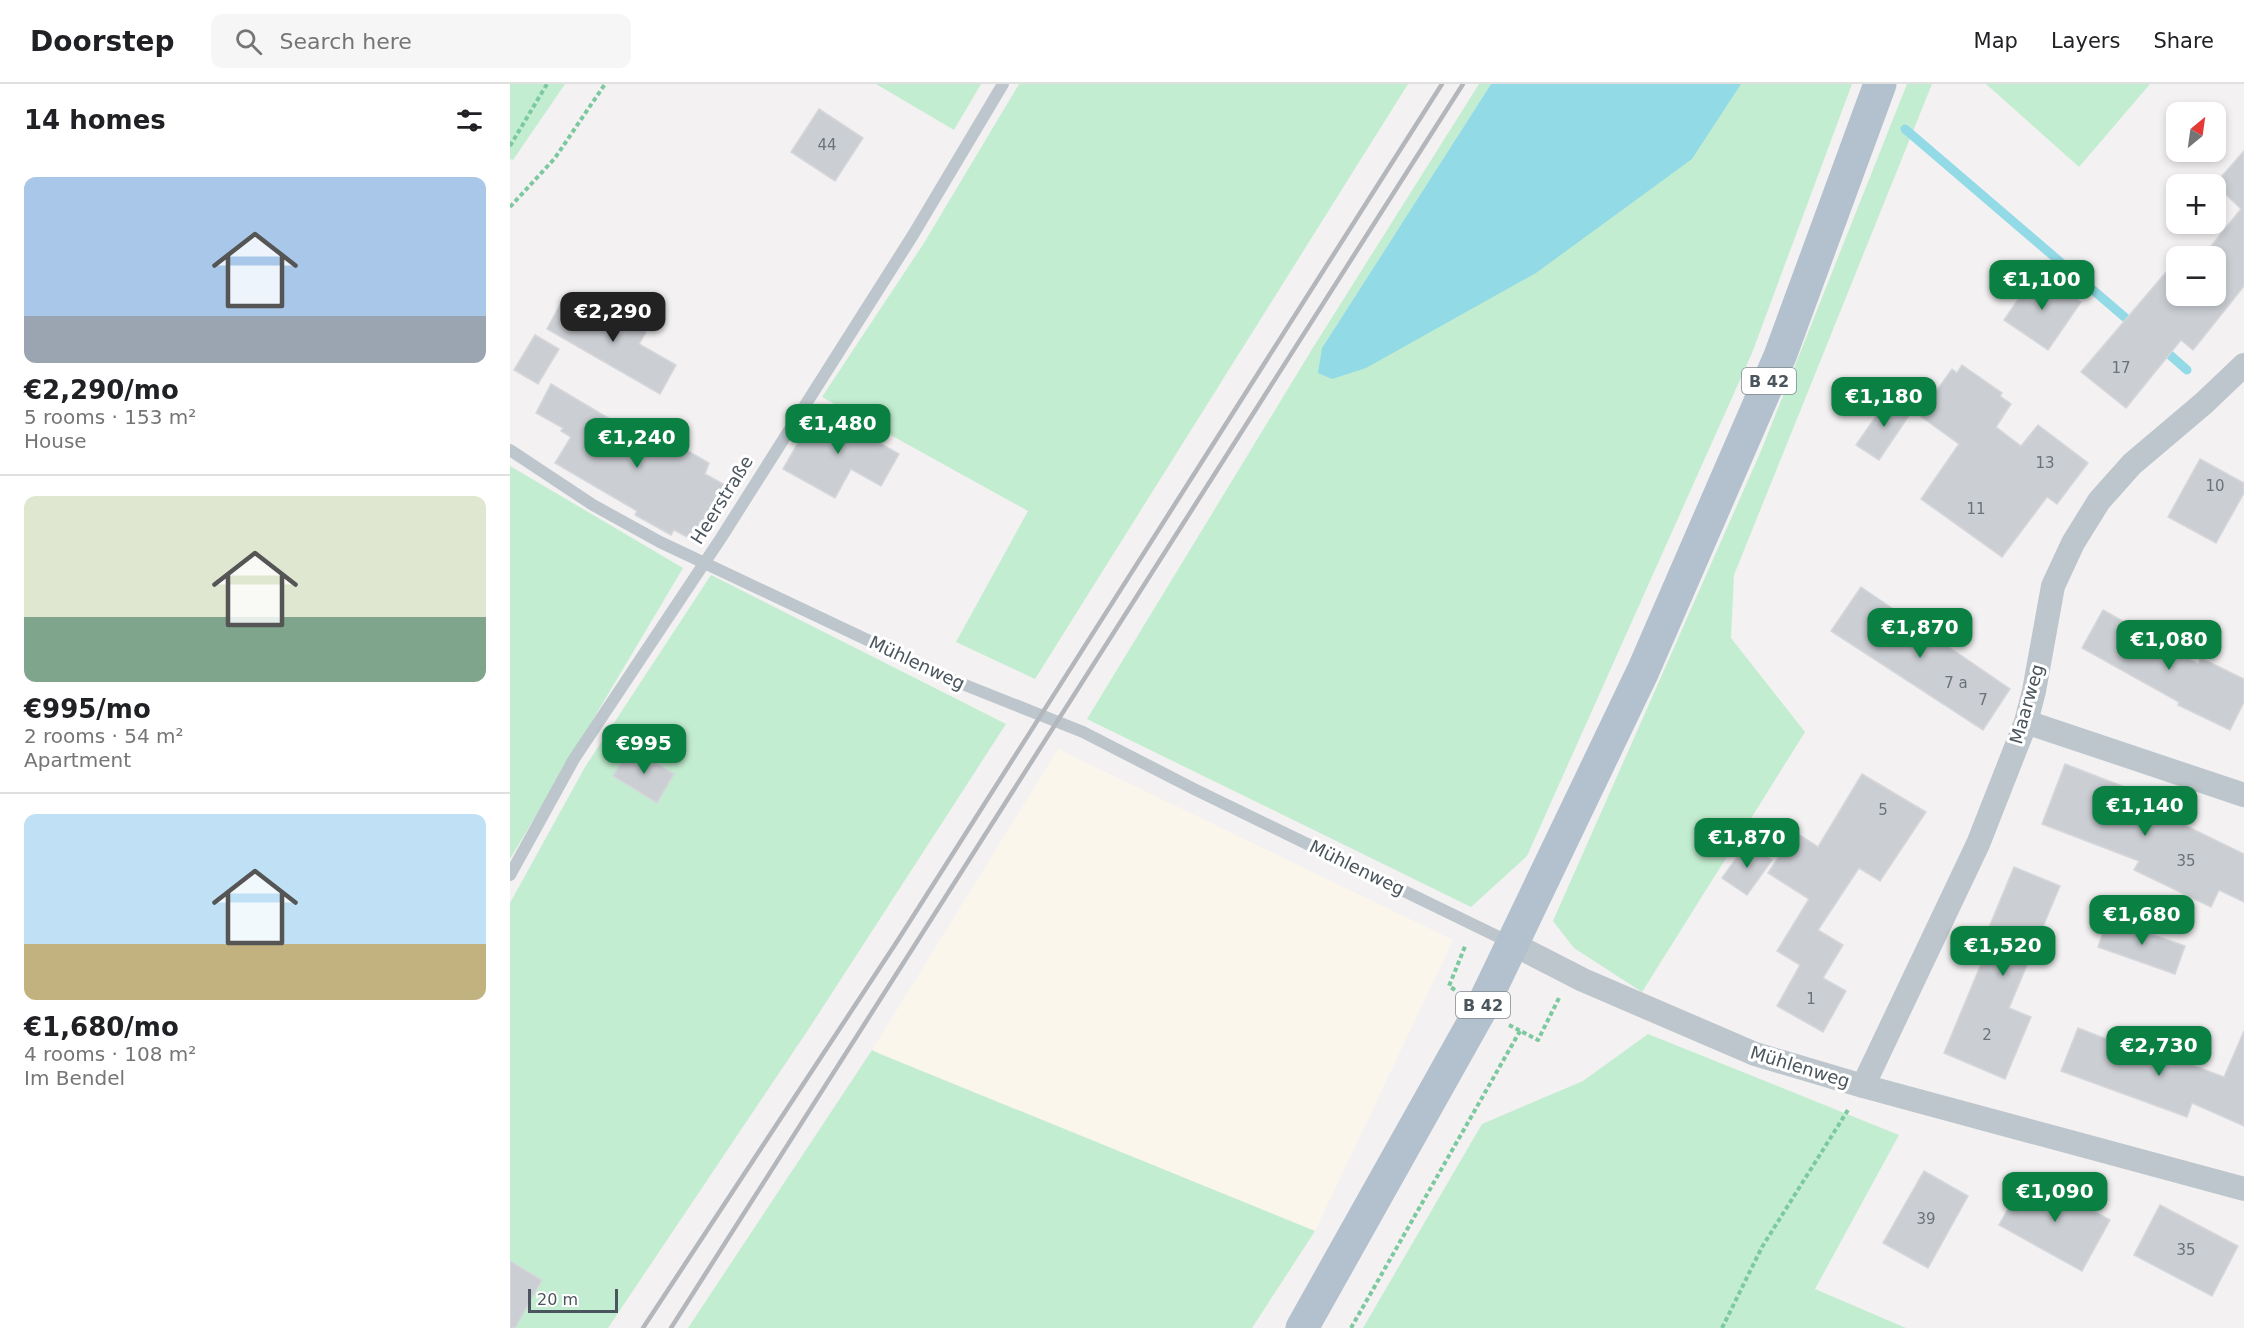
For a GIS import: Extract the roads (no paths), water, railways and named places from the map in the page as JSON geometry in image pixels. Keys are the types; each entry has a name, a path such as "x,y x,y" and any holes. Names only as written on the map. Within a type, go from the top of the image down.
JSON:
{"main road":[{"name":"B 42","path":"1302,1328 1481,1009 1643,671 1780,356 1880,84"}],"street":[{"name":"Maarweg","path":"1863,1086 1977,844 2026,722 2034,691 2053,586 2073,543 2099,501 2132,464 2204,403 2244,365"},
{"path":"2026,722 2244,795"},
{"name":"Mühlenweg","path":"1513,944 1572,974 1755,1054 1863,1086 2244,1189"}],"lane":[{"name":"Heerstraße","path":"510,875 574,759 704,562 913,235 1004,84"},
{"name":"Mühlenweg","path":"510,450 593,505 704,562 950,679 1083,732 1196,790 1513,944"}],"water":[{"path":"1491,84 1741,84 1692,159 1536,273 1366,368 1332,379 1318,373 1322,348"}],"waterway":[{"path":"1905,129 2135,326"},
{"path":"2162,348 2187,370"}],"railway":[{"path":"643,1328 898,940 1442,84"},
{"path":"671,1328 1463,84"}]}
